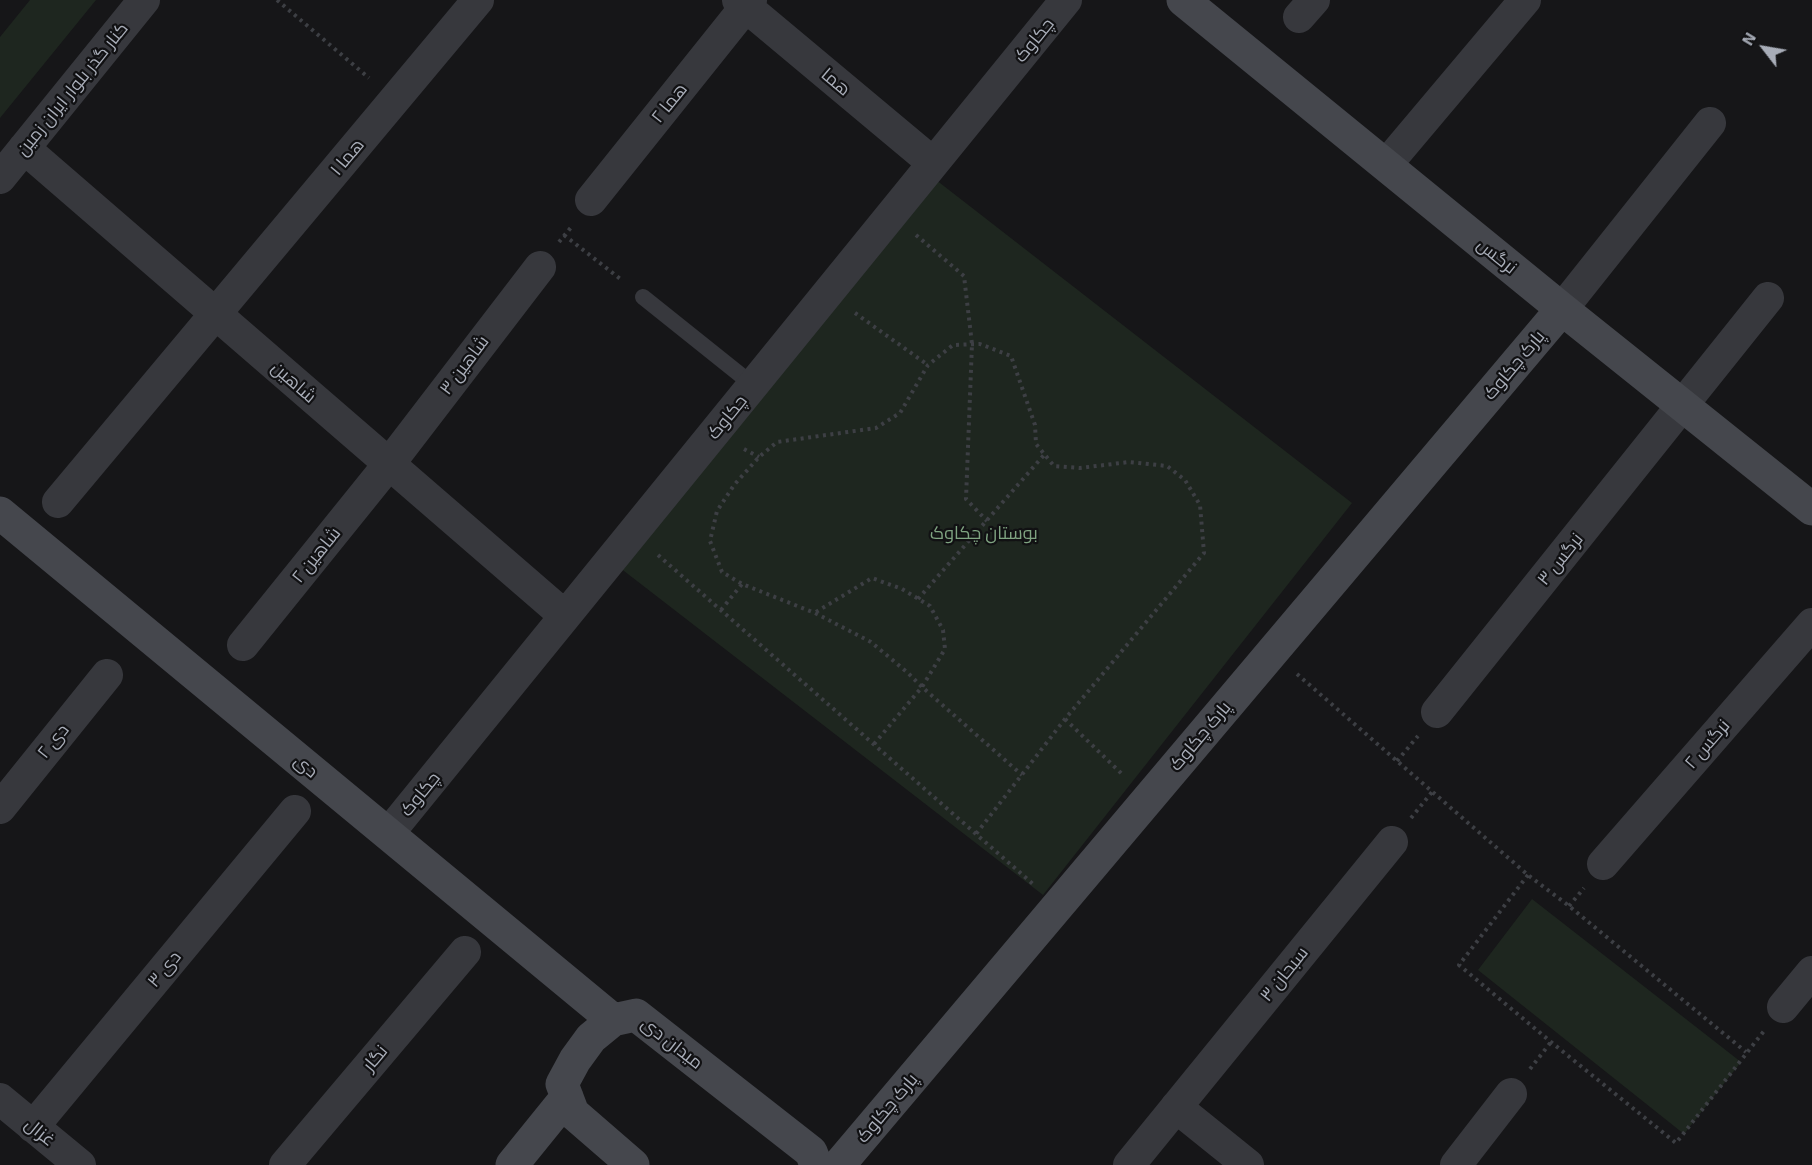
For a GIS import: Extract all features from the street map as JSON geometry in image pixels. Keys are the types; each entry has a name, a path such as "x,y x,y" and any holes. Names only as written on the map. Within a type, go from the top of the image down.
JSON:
{"street":[{"name":"کنار گذر بلوار ایران زمین","path":"0,178 144,0"},
{"name":"هما ۱","path":"58,502 478,0"},
{"name":"چکاوک","path":"388,834 1066,0"},
{"name":"نرگس","path":"1183,0 1812,509"},
{"path":"1386,165 1525,0"},
{"name":"هما","path":"745,2 933,163"},
{"name":"هما ۲","path":"591,200 745,2"},
{"path":"1562,309 1710,123"},
{"name":"شاهین","path":"24,148 565,616"},
{"name":"شاهین ۳","path":"389,464 540,267"},
{"name":"نرگس ۳","path":"1437,712 1768,298"},
{"name":"پارک چکاوک","path":"839,1165 1562,309"},
{"name":"شاهین ۲","path":"243,645 389,464"},
{"name":"دی","path":"0,513 613,1020"},
{"name":"نرگس ۲","path":"1603,864 1812,624"},
{"name":"دی ۲","path":"0,808 106,675"},
{"name":"دی ۳","path":"33,1126 295,811"},
{"name":"سبحان ۳","path":"1129,1165 1392,842"},
{"name":"نگار","path":"285,1165 465,952"},
{"path":"1783,1007 1812,972"},
{"name":"میدان دی","path":"567,1097 562,1084 575,1060 591,1038 613,1020 636,1015 811,1152 816,1165"},
{"path":"1456,1165 1511,1094"},
{"path":"512,1165 567,1097"},
{"path":"567,1097 573,1113 633,1165"},
{"name":"غزال","path":"0,1100 80,1165"},
{"path":"1176,1107 1248,1165"}],"lane":[{"path":"643,297 753,385"}],"path":[{"path":"277,0 395,99"},
{"path":"540,267 591,200"},
{"path":"892,214 964,276 972,344 966,499 987,521"},
{"path":"564,235 643,297"},
{"path":"828,293 928,365"},
{"path":"976,834 1022,775 1065,719 1204,553 1200,505 1185,480 1167,466 1129,462 1080,468 1054,466 1036,444 1035,424 1011,356 981,344 953,345 928,365 900,413 876,428 777,442 759,457 734,485 717,512 710,541 722,572 742,584 815,613 871,642 1022,775"},
{"path":"918,599 1044,455"},
{"path":"633,533 1058,906"},
{"path":"815,613 872,578 902,589 930,606 943,630 945,649 922,687 874,744"},
{"path":"721,610 742,584"},
{"path":"1271,651 1527,874 1746,1052 1676,1143 1459,964 1527,874"},
{"path":"1065,719 1147,799"}],"green space":[{"path":"30,0 96,0 0,118 0,37"},
{"name":"بوستان چکاوک","path":"931,176 1352,503 1043,895 615,564"},
{"path":"1532,899 1741,1062 1684,1134 1478,970"}]}
